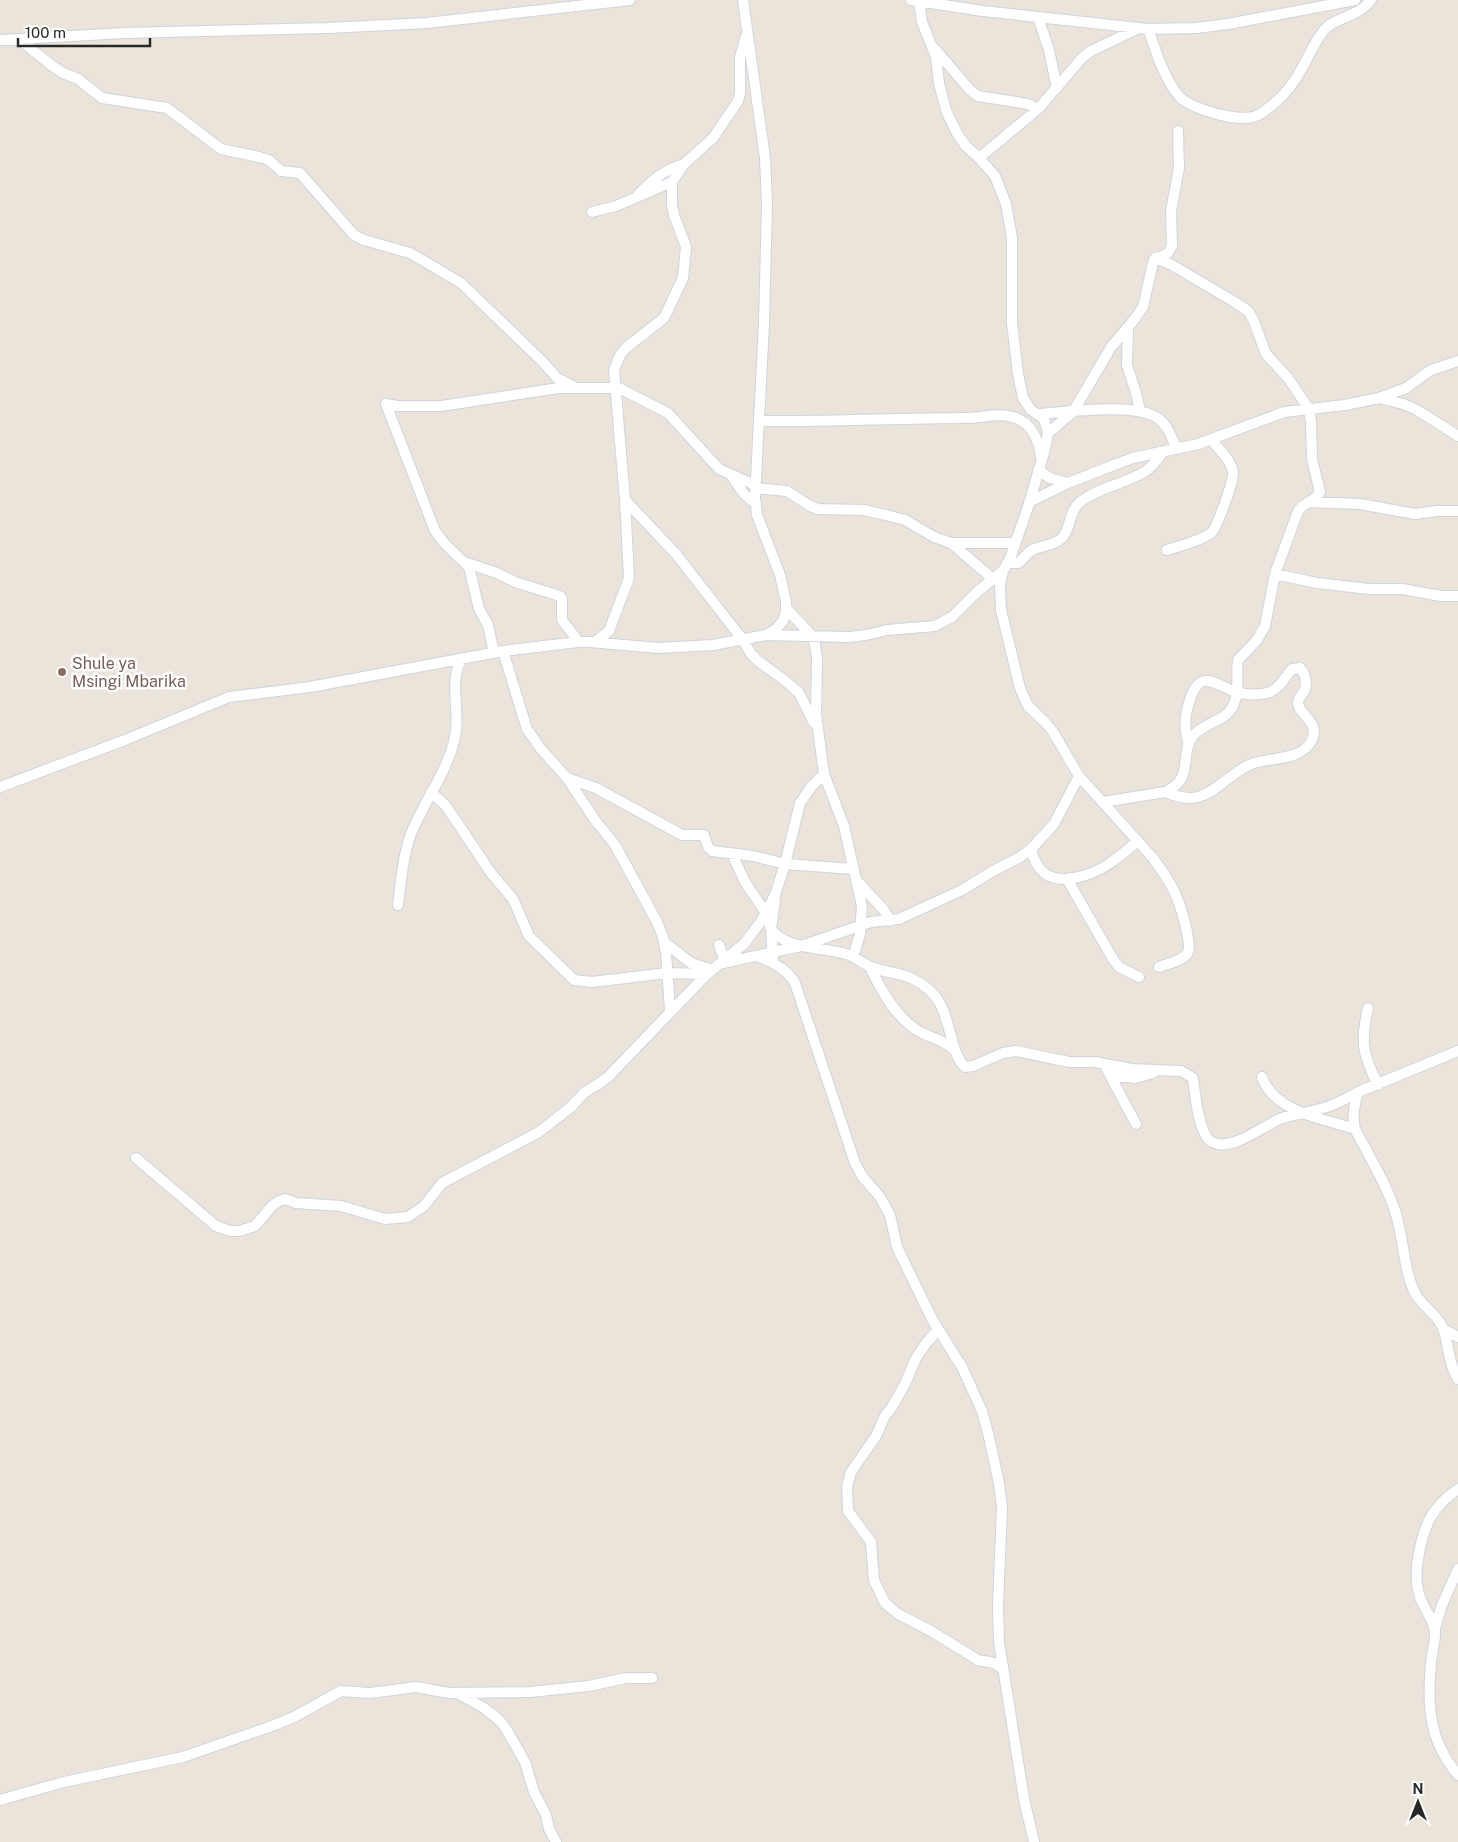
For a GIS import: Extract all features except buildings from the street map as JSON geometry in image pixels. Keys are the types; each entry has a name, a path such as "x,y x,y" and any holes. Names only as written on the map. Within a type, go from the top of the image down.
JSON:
{"street":[{"path":"0,40 124,33 328,28 426,23 630,0"},
{"path":"743,0 765,158 767,206 755,487 756,504 760,522 784,590 786,608 783,621 776,629 766,635"},
{"path":"1177,448 1165,424 1158,418 1140,412 1108,410 1040,414 1031,410 1023,398 1012,323 1012,238 1006,204 995,176 960,139 947,113 939,84 934,49 915,1 983,11 1148,29 1196,28 1228,24 1355,0"},
{"path":"1148,29 1169,81 1179,96 1198,109 1248,118 1261,114 1284,94 1303,69 1320,37 1329,26 1362,10 1371,0"},
{"path":"1038,17 1049,50 1057,88"},
{"path":"980,158 1038,109 1073,67 1087,54 1137,28"},
{"path":"592,212 616,206 672,182 684,164 713,138 738,101 740,93 740,57 747,32"},
{"path":"19,39 51,65 63,73 82,81 102,98 167,108 220,149 260,157 268,160 281,171 300,173 354,235 364,240 410,253 462,283 557,378 576,388"},
{"path":"934,49 970,90 978,96 1023,103 1038,109"},
{"path":"1155,258 1168,254 1172,246 1171,211 1179,168 1178,131"},
{"path":"634,199 654,178 671,168 684,164"},
{"path":"595,642 609,632 629,580 625,500 614,370 620,355 627,347 664,318 683,278 686,247 674,215 672,182"},
{"path":"1048,433 1073,412 1111,347 1143,307 1155,258"},
{"path":"1103,802 1165,792 1174,788 1183,776 1189,745 1197,732 1230,712 1237,693 1238,660 1257,640 1265,626 1275,574 1298,511 1305,502 1319,495 1320,489 1312,459 1309,409 1288,378 1266,354 1253,319 1248,311 1184,271 1155,258"},
{"path":"1128,328 1127,365 1140,412"},
{"path":"1029,502 1068,483 1133,458 1212,440 1284,412 1345,405 1379,398 1406,388 1430,370 1458,361"},
{"path":"670,1010 664,942 657,922 615,846 594,820 567,778 527,730 488,625 479,609 472,571 446,545 435,530 386,404 397,406 441,406 526,392 576,388 621,389 668,413 718,469 755,487 788,491 810,506 818,509 868,511 905,520 934,537 951,543 1015,543"},
{"path":"1379,398 1403,404 1417,410 1458,436"},
{"path":"1040,414 1046,422 1048,433 1029,502 1000,584 1001,610 1024,700 1053,732 1079,776 1164,872 1178,899 1188,936 1188,954 1159,967"},
{"path":"759,421 843,421 926,417 980,418 1001,415 1015,418 1030,428 1039,446 1040,466 1050,478 1068,483"},
{"path":"1167,550 1205,536 1219,522 1225,498 1232,484 1234,472 1212,440"},
{"path":"0,787 125,740 228,697 310,687 498,652 580,642 658,648 713,644 766,635 866,635 887,630 938,625 952,617 1005,567 1018,563 1033,550 1063,538 1074,510 1080,502 1146,470 1155,463 1164,451"},
{"path":"732,475 744,494 756,504"},
{"path":"1320,489 1334,503"},
{"path":"625,500 676,554 758,662 783,679 798,693 818,730"},
{"path":"1305,502 1360,504 1415,514 1458,511"},
{"path":"951,543 993,579"},
{"path":"467,564 560,596 562,599 562,620 580,642"},
{"path":"1275,574 1369,589 1402,588 1441,596 1458,596"},
{"path":"786,608 812,636 817,659 816,708 824,774 844,826 849,869 857,881 884,910 890,921"},
{"path":"398,904 409,840 450,754 456,735 455,673 462,658"},
{"path":"1165,792 1180,797 1199,797 1248,766 1285,758 1310,744 1313,738 1311,724 1298,705 1299,698 1305,689 1303,671 1300,668 1292,669 1278,687 1272,691 1253,694 1237,693 1219,683 1211,681 1198,684 1191,695 1184,722 1189,745"},
{"path":"136,1158 216,1226 230,1231 239,1231 254,1226 272,1206 279,1200 285,1199 296,1203 341,1206 385,1219 408,1217 424,1206 442,1183 510,1148 545,1127 584,1094 607,1078 670,1010 710,972 744,944 766,913 775,895 785,864 800,802 824,774"},
{"path":"723,962 756,956 772,957 876,921 890,921 906,917 962,890 1020,858 1031,849 1054,824 1079,776"},
{"path":"567,778 596,788 682,835 704,835 708,847 712,851 753,856 785,864 849,869"},
{"path":"431,792 446,806 493,876 513,899 529,936 574,980 592,982 667,973 710,972"},
{"path":"1031,849 1035,862 1041,871 1051,878 1067,879 1100,869 1111,863 1138,841"},
{"path":"732,854 745,882 766,913 775,935 801,946 832,950 853,957 870,967 904,975 931,990 941,1002 947,1016 956,1054"},
{"path":"1067,879 1113,959 1120,967 1139,977"},
{"path":"853,957 862,926 862,906 857,881"},
{"path":"775,895 771,929 772,957 796,983 855,1163 862,1176 880,1197 890,1215 897,1247 938,1330 962,1367 982,1411 999,1482 1002,1525 998,1607 999,1642 1024,1799 1034,1842"},
{"path":"664,942 691,963 710,972"},
{"path":"719,945 723,962"},
{"path":"870,967 892,1005 905,1020 921,1032 944,1041 965,1067 973,1066 1003,1053 1016,1051 1050,1059 1104,1064 1131,1069 1181,1071 1192,1078 1202,1126 1210,1141 1216,1144 1223,1145 1233,1142 1254,1134 1277,1120 1330,1106 1358,1092 1458,1051"},
{"path":"1368,1008 1363,1032 1363,1043 1367,1064 1378,1085"},
{"path":"1104,1064 1136,1124"},
{"path":"1111,1075 1134,1078 1143,1077 1159,1070"},
{"path":"1262,1077 1270,1092 1298,1111 1355,1129"},
{"path":"1358,1092 1353,1121 1355,1129 1383,1181 1396,1211 1403,1237 1406,1265 1414,1292 1433,1312 1443,1329 1447,1349 1457,1377"},
{"path":"1443,1329 1458,1337"},
{"path":"938,1330 916,1358 905,1384 885,1416 876,1436 851,1472 847,1487 847,1508 850,1516 871,1542 873,1549 872,1574 884,1603 898,1614 931,1631 978,1660 994,1663 1003,1669"},
{"path":"1435,1628 1418,1592 1417,1568 1427,1526 1437,1508 1458,1489"},
{"path":"1458,1569 1442,1605 1435,1628 1429,1693 1432,1730 1449,1764 1458,1775"},
{"path":"0,1800 81,1778 183,1757 272,1726 341,1691 370,1693 416,1687 445,1693 530,1692 589,1686 626,1678 652,1678"},
{"path":"457,1693 484,1708 498,1719 504,1727 525,1762 534,1792 546,1815 549,1829 556,1842"}],"place":[{"name":"Shule ya Msingi Mbarika","path":"62,672"}]}
